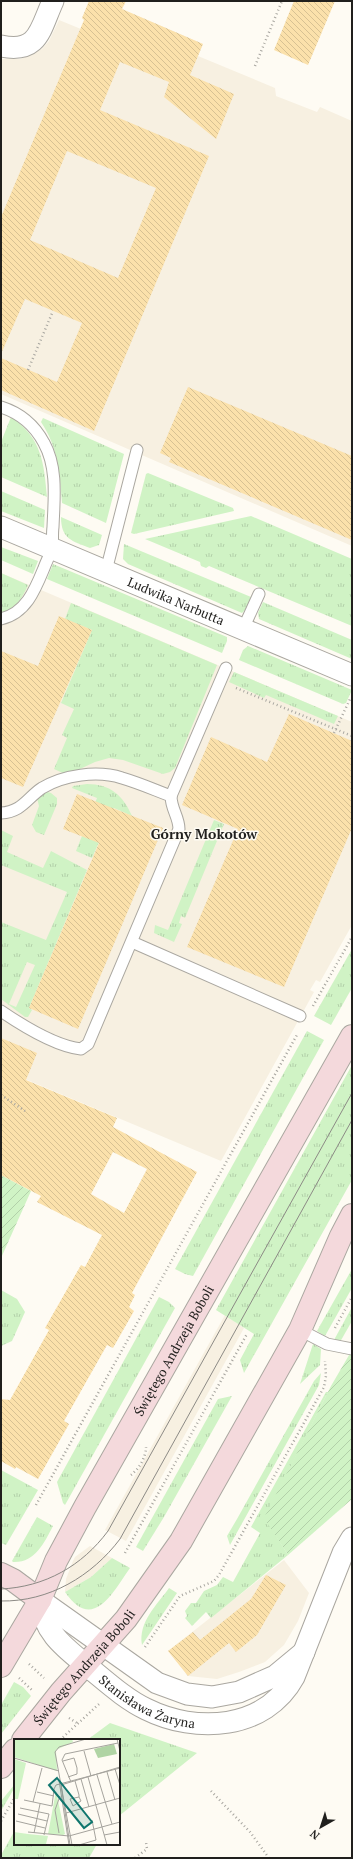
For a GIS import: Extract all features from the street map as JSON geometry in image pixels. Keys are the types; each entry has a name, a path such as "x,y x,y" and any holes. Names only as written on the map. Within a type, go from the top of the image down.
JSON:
{"main road":[{"name":"Świętego Andrzeja Boboli","path":"8,1671 56,1560 352,1036"},
{"name":"Świętego Andrzeja Boboli","path":"24,1739 85,1664 126,1619 181,1541 300,1330 341,1236 352,1215"},
{"path":"1,1574 13,1580 40,1600"},
{"path":"1,1767 14,1751"}],"street":[{"path":"1,46 22,48 30,45 36,38 53,1"},
{"name":"Ludwika Narbutta","path":"1,527 352,675"},
{"name":"Stanisława Żaryna","path":"40,1600 41,1613 52,1634 113,1688 146,1709 167,1718 187,1722 222,1724 252,1716 266,1709 288,1689 304,1652 342,1553 352,1538"},
{"name":"Stanisława Żaryna","path":"40,1600 157,1683 187,1694 212,1697 225,1696 253,1687 275,1676 304,1652"}],"lane":[{"path":"1,407 10,410 25,419 36,431 49,455 53,476 52,548 38,582 25,605 18,612 1,619"},
{"path":"106,571 137,450"},
{"path":"243,629 259,594"},
{"path":"1,1011 31,1030 72,1048 81,1049 88,1044 179,829 179,821 171,804 171,796 226,668"},
{"path":"1,813 17,809 40,789 53,783 87,775 122,777 171,796"},
{"path":"132,942 304,1018"},
{"path":"300,1330 327,1344 352,1349"}],"path":[{"path":"255,66 282,1"},
{"path":"28,370 53,311"},
{"path":"231,685 352,736"},
{"path":"334,733 352,695"},
{"path":"36,1506 304,1018 352,936"},
{"path":"1,1095 25,1112"},
{"path":"333,1332 352,1297"},
{"path":"125,1553 247,1334"},
{"path":"142,1651 180,1596 211,1583 219,1575 324,1387 326,1376 325,1355"},
{"path":"25,1659 47,1681"},
{"path":"8,1671 37,1694"},
{"path":"61,1739 102,1701"},
{"path":"66,1715 77,1723"},
{"path":"211,1791 250,1832 269,1858"},
{"path":"1,1821 14,1799"},
{"path":"135,1858 147,1849 146,1842"}],"shaded area":[{"path":"138,16 203,44 198,56 275,88 276,96 317,112 320,107 352,121 352,546 1,394 1,59 21,59 42,49 49,41 59,20 81,29"},
{"path":"1,573 352,722 352,925 320,982 316,980 310,990 314,992 221,1161 1,1069"},
{"path":"225,1315 244,1328 126,1541 105,1530"},
{"path":"90,1546 112,1558 91,1577 65,1592 66,1579 75,1557"},
{"path":"284,1560 309,1593 298,1621 284,1645 265,1662 239,1672 217,1679 188,1676 168,1651"}],"green space":[{"path":"11,417 29,434 40,452 47,497 1,477 1,442"},
{"path":"43,418 124,454 106,523 62,503 55,451 47,431 41,422"},
{"path":"148,473 233,508 234,511 134,534 131,533 146,474"},
{"path":"1,491 45,510 44,528 1,511"},
{"path":"251,516 352,559 352,626 209,566 206,568 201,566 200,562 145,539"},
{"path":"61,517 102,535 99,545 90,548 73,541 65,535"},
{"path":"124,544 251,597 246,609 242,613 128,564 123,559"},
{"path":"1,547 38,561 33,574 1,560"},
{"path":"53,564 227,637 222,653 47,579"},
{"path":"1,573 28,585 15,606 1,613"},
{"path":"263,602 352,640 352,659 259,619 258,613"},
{"path":"71,603 217,665 175,768 170,772 163,774 123,760 109,758 95,762 67,775 54,769 67,738 62,735 74,709 61,703 92,630 65,619"},
{"path":"248,646 352,690 346,703 343,704 239,660 243,650"},
{"path":"234,672 338,716 334,724 266,695 264,698 229,682"},
{"path":"87,784 102,786 115,792 124,802 132,816 114,808 92,858 76,851 97,798 72,788 73,786"},
{"path":"44,791 51,793 57,798 57,804 44,835 36,832 32,825 39,806 37,798"},
{"path":"214,820 224,824 185,918 181,916 179,923 182,924 174,942 154,933 155,925 168,930"},
{"path":"1,830 13,836 7,852 43,868 51,851 87,870 29,1008 32,1010 28,1017 25,1017 1,999 1,922 46,940 67,892 1,865","holes":["27,962 35,965 16,1007 9,1004"]},
{"path":"352,949 352,988 331,1025 314,1016"},
{"path":"307,1031 324,1040 193,1276 175,1269"},
{"path":"352,1065 352,1180 244,1373 240,1360 254,1334 216,1310"},
{"path":"1,1175 31,1191 1,1258"},
{"path":"352,1269 352,1288 325,1336 317,1331"},
{"path":"1,1290 17,1299 25,1312 12,1341 1,1346"},
{"path":"159,1297 169,1302 175,1308 65,1505 63,1503 57,1482"},
{"path":"352,1307 352,1321 340,1342 334,1340"},
{"path":"313,1344 321,1349 320,1365 300,1384"},
{"path":"352,1350 352,1499 288,1555 264,1518 331,1386"},
{"path":"321,1373 319,1385 230,1545 227,1536 314,1381"},
{"path":"326,1392 328,1392 265,1518 288,1555 211,1618 206,1612 192,1626 185,1618 187,1616 185,1611 191,1603 196,1603 204,1591 217,1585 223,1577 233,1582 260,1533 251,1527"},
{"path":"232,1396 164,1517 143,1551 136,1547 218,1399"},
{"path":"1,1470 38,1490 6,1545 1,1543"},
{"path":"37,1517 53,1526 50,1532 33,1556 21,1561 13,1562 12,1561"},
{"path":"112,1558 130,1568 117,1588 102,1604 93,1609 85,1609 75,1604 65,1592 91,1577"},
{"path":"169,1588 177,1593 142,1645 143,1629 146,1621 154,1607"},
{"path":"14,1682 23,1687 31,1696 1,1734 1,1705"},
{"path":"110,1723 197,1753 120,1815 120,1739 88,1739"},
{"path":"14,1785 14,1789 1,1811 1,1801"},
{"path":"14,1832 14,1845 96,1845 89,1858 1,1858 1,1855"}],"building":[{"path":"89,1 126,1 122,9 203,44 190,75 234,94 216,139 164,97 169,82 120,62 100,110 209,156 94,431 1,390 1,358 57,382 82,323 25,299 1,354 1,217 84,20 82,18","holes":["67,151 156,188 118,278 30,240"]},
{"path":"294,1 335,1 308,65 274,50"},
{"path":"188,387 352,456 352,540 169,462 171,458 160,453"},
{"path":"59,616 92,630 23,787 1,778 1,651 38,666"},
{"path":"289,714 352,741 352,828 284,987 187,947 238,829 182,805 211,737 267,762"},
{"path":"77,794 163,828 78,1029 29,1008 99,843 63,829"},
{"path":"1,1038 37,1053 26,1080 117,1118 113,1127 197,1172 132,1293 135,1295 129,1307 134,1311 113,1348 107,1345 64,1421 69,1424 38,1479 1,1461 1,1399 10,1400 49,1330 45,1328 81,1265 85,1267 102,1235 37,1202 41,1196 1,1175","holes":["113,1152 147,1169 124,1213 91,1194"]},
{"path":"266,1575 286,1585 257,1635 236,1652 229,1643 188,1676 168,1651 193,1632 200,1640 251,1599"}],"tram line":[{"path":"1,1589 33,1584 61,1572 86,1555 108,1531 352,1093"},
{"path":"1,1601 36,1597 52,1592 68,1584 83,1575 96,1564 120,1539 352,1120"}],"district":[{"name":"Górny Mokotów","path":"204,833"}]}
